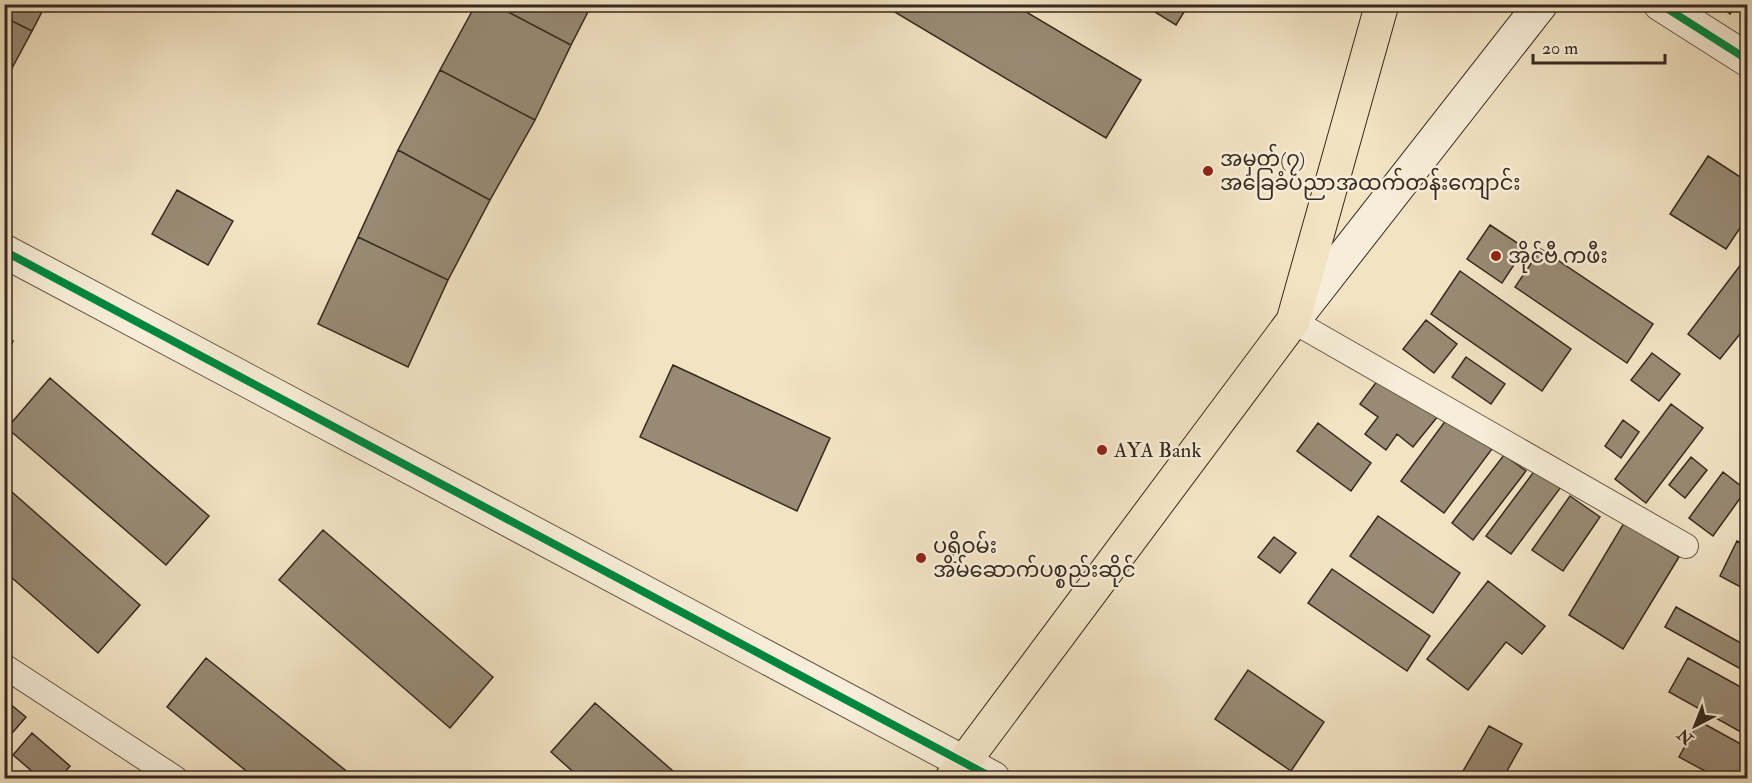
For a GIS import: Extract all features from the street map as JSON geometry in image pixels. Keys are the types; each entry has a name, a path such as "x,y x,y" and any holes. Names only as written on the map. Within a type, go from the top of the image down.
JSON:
{"main road":[{"path":"958,770 1293,321 1382,4"}],"street":[{"path":"1293,321 1542,4"},
{"path":"1660,4 1748,60"},
{"path":"4,251 958,770 993,778"}],"lane":[{"path":"1293,321 1686,546"},
{"path":"4,666 175,778"}],"building":[{"path":"4,4 46,4 32,31 4,17"},
{"path":"476,4 493,4 571,45 535,120 440,70"},
{"path":"493,4 592,4 571,45"},
{"path":"1013,4 1141,80 1106,138 883,5"},
{"path":"1142,4 1189,4 1176,25"},
{"path":"1718,4 1737,4 1730,14"},
{"path":"4,17 32,31 4,83"},
{"path":"440,70 535,120 490,200 398,150"},
{"path":"398,150 490,200 448,280 358,237"},
{"path":"1708,156 1748,182 1748,216 1726,249 1670,214"},
{"path":"177,190 233,221 208,265 152,234"},
{"path":"1490,225 1525,248 1502,283 1467,259"},
{"path":"358,237 448,280 408,367 318,324"},
{"path":"1541,249 1653,324 1627,363 1515,287"},
{"path":"1742,263 1748,267 1748,324 1720,359 1688,334"},
{"path":"1460,271 1571,349 1542,391 1431,314"},
{"path":"1426,320 1457,344 1434,373 1403,349"},
{"path":"4,338 13,341 4,362"},
{"path":"1652,353 1680,374 1659,401 1631,380"},
{"path":"1466,357 1505,384 1491,404 1452,377"},
{"path":"673,365 830,438 797,511 640,437"},
{"path":"1383,373 1438,416 1413,447 1397,434 1386,450 1365,434 1378,417 1360,404"},
{"path":"50,378 209,516 166,565 7,428"},
{"path":"1671,404 1703,428 1646,503 1615,479"},
{"path":"1452,412 1495,445 1444,513 1401,481"},
{"path":"1623,420 1639,432 1621,458 1605,446"},
{"path":"1318,423 1371,463 1351,491 1297,451"},
{"path":"1504,455 1526,471 1473,540 1452,523"},
{"path":"1691,457 1707,470 1685,498 1669,485"},
{"path":"1536,469 1561,487 1511,554 1486,536"},
{"path":"1723,472 1746,490 1713,536 1689,518"},
{"path":"4,485 140,605 98,653 4,571"},
{"path":"1570,496 1600,517 1563,571 1532,550"},
{"path":"1378,516 1460,573 1433,613 1350,556"},
{"path":"1624,523 1679,557 1623,649 1569,615"},
{"path":"323,530 493,677 450,728 279,580"},
{"path":"1274,537 1296,553 1280,573 1258,557"},
{"path":"1737,541 1748,547 1748,591 1720,576"},
{"path":"1332,569 1430,636 1407,671 1308,603"},
{"path":"1488,581 1545,626 1522,654 1506,642 1468,690 1427,659"},
{"path":"1676,607 1748,647 1748,673 1665,627"},
{"path":"206,658 355,778 255,778 167,707"},
{"path":"1688,658 1748,691 1748,736 1669,692"},
{"path":"1248,670 1324,722 1291,771 1215,719"},
{"path":"4,699 26,717 6,740 4,739"},
{"path":"595,703 681,778 580,778 551,752"},
{"path":"1699,721 1748,748 1748,778 1718,778 1679,757"},
{"path":"1489,726 1522,744 1503,778 1459,778"},
{"path":"32,733 70,766 60,778 40,778 13,755"}],"cycle path":[{"path":"1660,4 1748,60"},
{"path":"4,251 993,778"}],"place":[{"name":"အမှတ်(၇) အခြေခံပညာအထက်တန်းကျောင်း","path":"1208,171"},
{"name":"အိုင်ဗီ ကဖီး","path":"1496,256"},
{"name":"AYA Bank","path":"1102,450"},
{"name":"ပရိုဝမ်း အိမ်ဆောက်ပစ္စည်းဆိုင်","path":"921,558"}]}
